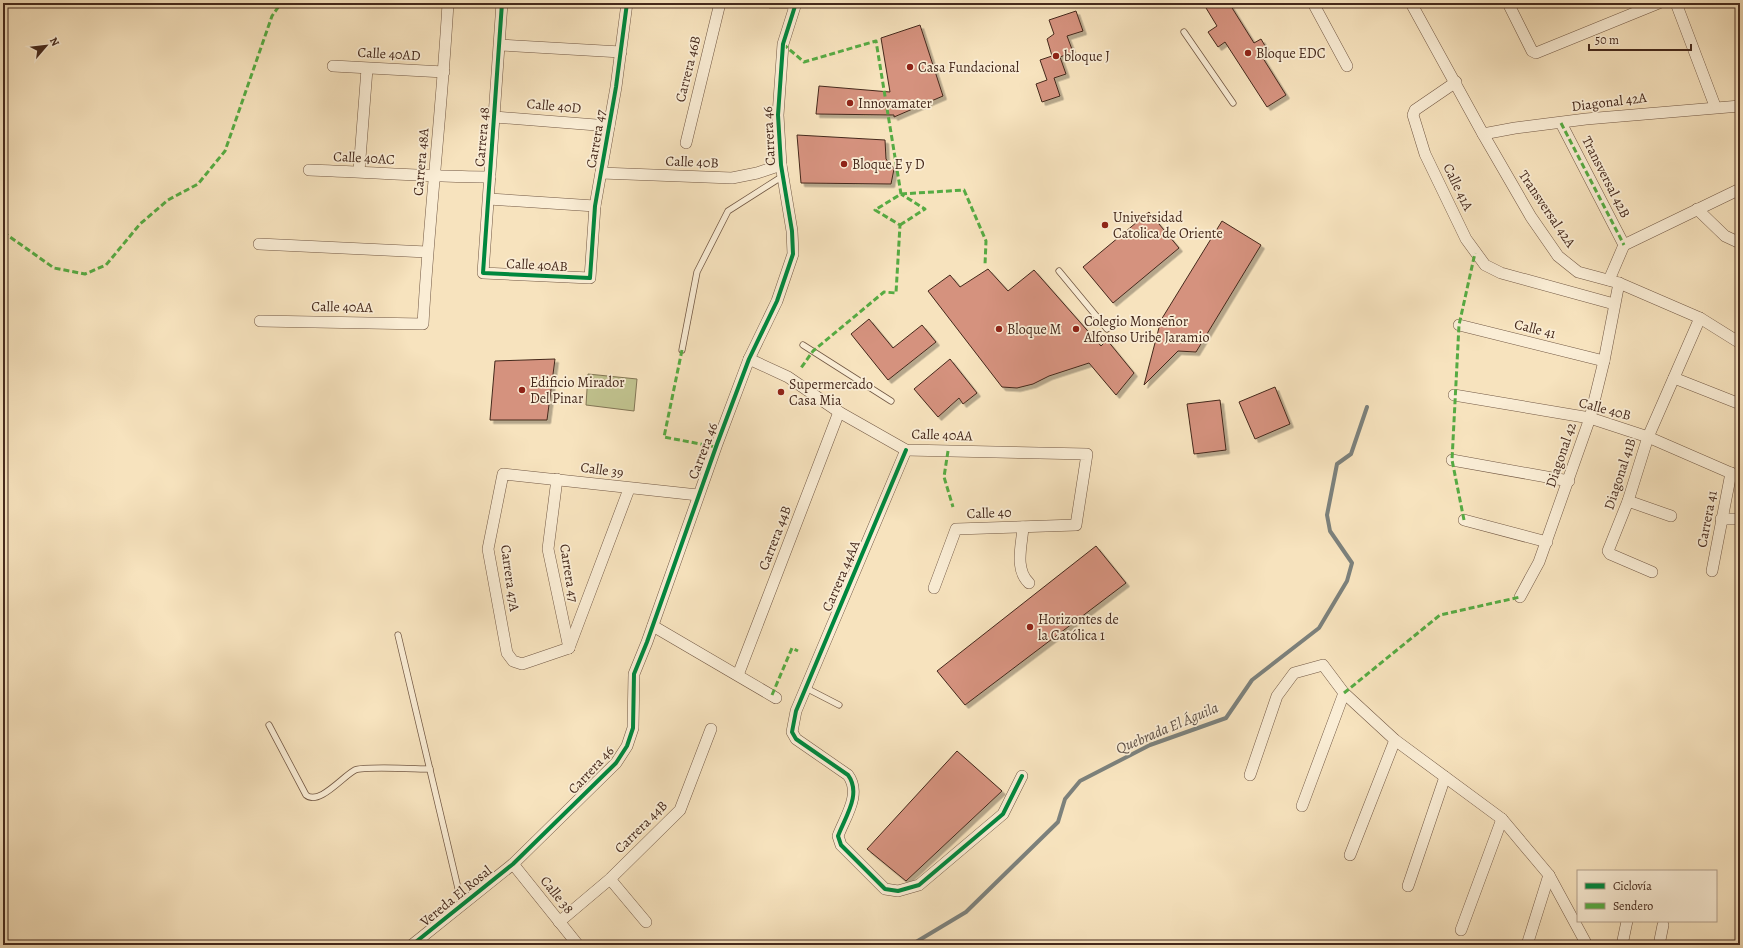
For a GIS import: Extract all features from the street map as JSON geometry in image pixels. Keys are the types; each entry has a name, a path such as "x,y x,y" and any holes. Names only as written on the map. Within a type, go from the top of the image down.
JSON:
{"street":[{"name":"Carrera 48A","path":"423,324 427,252 436,177 448,3"},
{"name":"Carrera 48","path":"483,273 502,3"},
{"name":"Carrera 47","path":"590,278 595,206 610,126 627,3"},
{"name":"Carrera 46B","path":"686,142 720,3"},
{"path":"772,3 790,3"},
{"name":"Carrera 46","path":"513,864 616,763 627,746 633,728 634,674 653,626 698,496 749,359 778,301 793,254 792,231 781,165 778,115 783,44 796,3"},
{"path":"1313,3 1347,66"},
{"name":"Transversal 42A","path":"1411,3 1456,82 1483,134 1531,217 1558,256 1578,272 1614,281 1700,318 1740,343"},
{"path":"1508,3 1532,51 1536,54 1659,3"},
{"path":"1676,3 1715,106"},
{"path":"500,45 621,52"},
{"name":"Calle 40AD","path":"333,66 444,72"},
{"path":"359,171 367,69"},
{"name":"Calle 41A","path":"1456,82 1415,110 1413,116 1425,154 1466,239 1485,266 1501,273 1614,304"},
{"name":"Diagonal 42A","path":"1483,134 1515,128 1586,119 1715,106 1740,106"},
{"name":"Calle 40D","path":"495,117 610,126"},
{"name":"Transversal 42B","path":"1562,123 1624,245"},
{"name":"Calle 40B","path":"601,173 732,178 757,173 781,165"},
{"name":"Calle 40AC","path":"309,170 359,171 436,177 490,177"},
{"path":"1624,245 1740,189"},
{"path":"489,199 595,206"},
{"path":"1697,209 1725,236 1740,242"},
{"path":"259,244 427,252"},
{"name":"Diagonal 42","path":"1520,597 1539,562 1547,542 1590,418 1604,361 1614,304 1614,281 1624,245"},
{"name":"Calle 40AB","path":"483,273 590,278"},
{"name":"Diagonal 41B","path":"1652,572 1610,554 1608,551 1628,501 1648,437 1700,318"},
{"name":"Calle 40AA","path":"260,321 423,324"},
{"name":"Calle 41","path":"1458,325 1604,361"},
{"name":"Calle 40AA","path":"749,359 788,377 839,412 906,450 1087,454 1076,525"},
{"path":"1674,378 1740,404"},
{"name":"Calle 40B","path":"1454,395 1590,418 1648,437 1736,475"},
{"name":"Carrera 44B","path":"738,675 839,412"},
{"name":"Carrera 44AA","path":"906,450 796,711 792,728 796,739 848,775 852,780 854,797 838,836 841,845 885,889 898,891 919,885 1004,814 1022,776"},
{"path":"1452,460 1569,481"},
{"name":"Calle 39","path":"503,474 698,496"},
{"name":"Carrera 47A","path":"503,474 488,549 507,653 513,662 522,664 569,648"},
{"name":"Carrera 41","path":"1712,571 1721,519 1736,475"},
{"name":"Carrera 47","path":"557,479 548,549 569,648"},
{"path":"569,648 629,489"},
{"path":"1628,501 1671,516"},
{"path":"1721,519 1740,519"},
{"path":"1464,520 1547,542"},
{"name":"Calle 40","path":"934,588 956,529 1076,525"},
{"name":"Calle 40","path":"1023,526 1020,569 1022,576 1029,583"},
{"path":"653,626 776,698"},
{"path":"1250,775 1277,696 1294,673 1323,665 1344,693 1395,740 1502,819 1549,875 1587,945"},
{"path":"1302,806 1344,693"},
{"name":"Carrera 44B","path":"559,922 610,879 680,810 711,730"},
{"path":"1350,855 1395,740"},
{"path":"1408,886 1445,777"},
{"path":"1461,930 1502,819"},
{"name":"Vereda El Rosal","path":"412,945 513,864"},
{"name":"Calle 38","path":"513,864 578,945"},
{"path":"1526,945 1549,875"},
{"path":"610,879 646,922"},
{"path":"1622,945 1627,922"},
{"path":"1659,945 1663,925"}],"lane":[{"path":"1184,32 1233,103"},
{"path":"682,350 697,272 728,211 783,176"},
{"path":"1059,271 1107,329"},
{"path":"803,345 891,401"},
{"path":"398,635 462,906"},
{"path":"806,688 839,706"},
{"path":"269,725 309,798 318,798 358,769 430,769"}],"green space":[{"path":"588,374 637,379 634,411 586,405"}],"building":[{"name":"Bloque EDC","path":"1203,3 1229,3 1254,43 1261,39 1268,51 1261,55 1286,95 1267,107 1225,42 1218,47 1208,32 1217,26"},
{"name":"bloque J","path":"1076,11 1083,31 1067,36 1073,52 1060,57 1066,74 1054,78 1060,96 1042,102 1036,84 1047,80 1040,60 1052,56 1047,39 1054,34 1049,20"},
{"name":"Casa Fundacional","path":"920,25 943,96 894,117 894,115 816,114 819,86 890,92 881,38"},
{"name":"Bloque E y D","path":"797,135 885,140 886,159 894,169 891,184 801,183"},
{"path":"1149,212 1179,248 1113,303 1083,267"},
{"path":"1222,221 1261,245 1196,352 1178,351 1144,385 1161,320"},
{"name":"Bloque M","path":"988,269 1008,291 1034,270 1101,346 1107,340 1134,373 1116,395 1089,363 1049,376 1033,384 1017,388 1002,387 928,291 950,275 960,287"},
{"path":"869,319 893,348 922,325 936,342 888,380 851,334"},
{"name":"Edificio Mirador Del Pinar","path":"555,359 547,420 490,420 495,361"},
{"path":"950,359 977,393 963,404 959,398 938,417 914,389"},
{"path":"1275,387 1290,424 1255,439 1239,402"},
{"path":"1220,400 1226,450 1194,454 1187,404"},
{"name":"Horizontes de la Católica 1","path":"1096,546 1126,583 965,705 937,671"},
{"path":"957,751 1002,791 906,881 867,849"}],"waterway":[{"name":"Quebrada El Águila","path":"911,945 966,912 1058,822 1065,799 1080,781 1150,745 1226,718 1252,680 1319,628 1347,581 1352,563 1330,531 1327,515 1337,464 1351,454 1367,407"}],"marked path":[{"path":"3,232 54,268 85,274 106,265 140,224 168,200 198,184 225,151 272,16 281,3"},
{"path":"783,44 804,62 876,41 901,194 875,210 900,225 896,293 884,292 813,351 801,368"},
{"path":"1561,123 1624,245"},
{"path":"901,194 964,190 986,241 985,265"},
{"path":"900,225 925,209 901,194"},
{"path":"1464,520 1452,460 1459,325 1475,253"},
{"path":"682,350 664,437 716,447"},
{"path":"948,451 944,477 953,507"},
{"path":"1344,693 1440,615 1520,597"},
{"path":"772,695 792,648 798,651"}],"cycle path":[{"path":"502,3 483,273 590,278 595,206 616,87 627,3"},
{"path":"412,945 513,864 616,763 627,746 633,728 634,674 647,642 717,444 749,359 777,301 793,254 792,231 781,165 778,115 783,44 796,3"},
{"path":"906,450 796,711 792,732 796,739 848,775 852,782 853,798 838,836 841,845 885,889 898,891 919,885 1003,814 1022,776"}],"place":[{"name":"Bloque EDC","path":"1248,53"},
{"name":"bloque J","path":"1056,56"},
{"name":"Casa Fundacional","path":"910,67"},
{"name":"Innovamater","path":"850,103"},
{"name":"Bloque E y D","path":"844,164"},
{"name":"Universidad Catolica de Oriente","path":"1105,225"},
{"name":"Bloque M","path":"999,329"},
{"name":"Colegio Monseñor Alfonso Uribe Jaramio","path":"1076,329"},
{"name":"Edificio Mirador Del Pinar","path":"522,390"},
{"name":"Supermercado Casa Mia","path":"781,392"},
{"name":"Horizontes de la Católica 1","path":"1030,627"}]}
